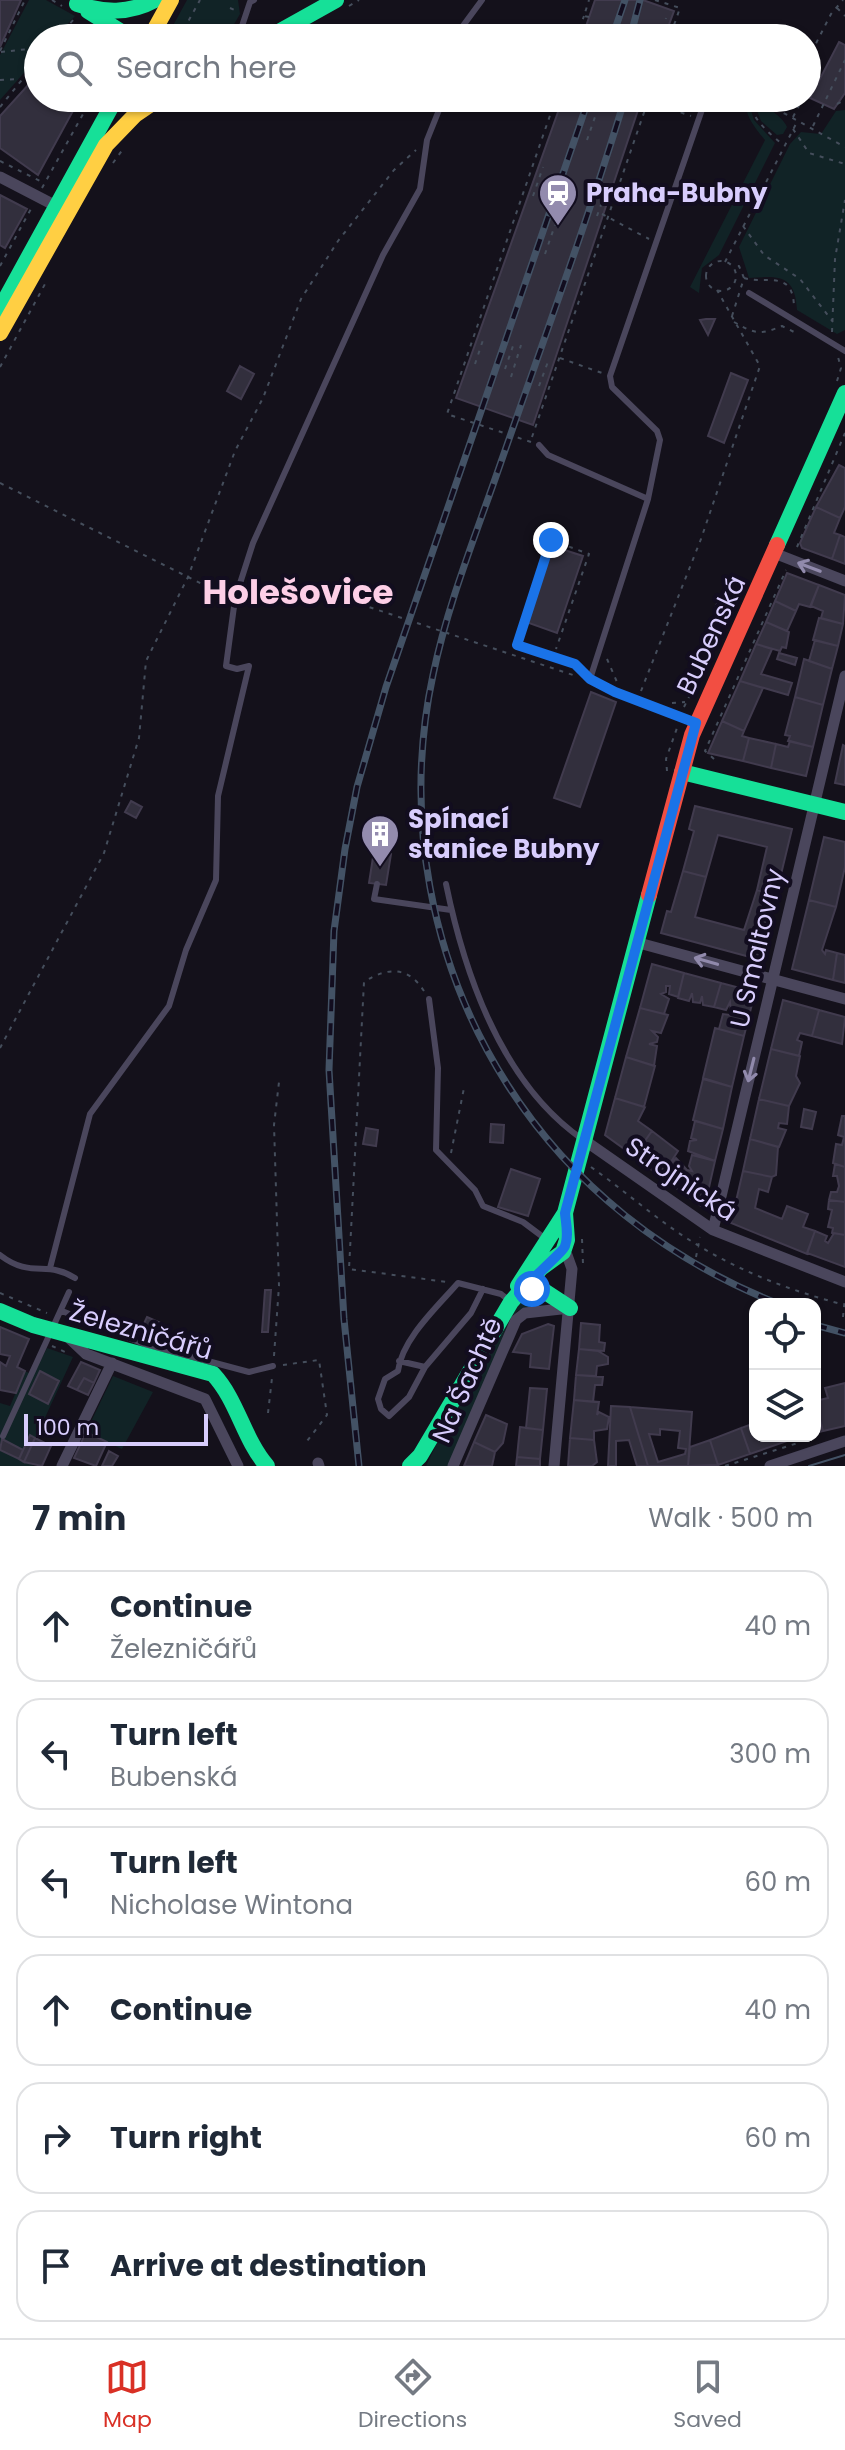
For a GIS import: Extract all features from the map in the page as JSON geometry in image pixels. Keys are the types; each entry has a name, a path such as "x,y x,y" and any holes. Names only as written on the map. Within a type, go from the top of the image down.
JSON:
{"main road":[{"path":"73,7 119,12 142,7 155,0"},
{"path":"158,24 171,0"},
{"path":"293,24 336,0"},
{"path":"73,7 105,24"},
{"path":"0,309 108,112"},
{"path":"0,333 106,145 135,115 142,112"},
{"name":"Bubenská","path":"563,1252 567,1240 565,1213 696,723 845,393"},
{"path":"682,772 845,812"},
{"path":"410,1466 420,1456 515,1297 527,1267 565,1213"},
{"path":"515,1297 541,1268 563,1252"},
{"path":"515,1297 544,1291 570,1308"},
{"name":"Železničářů","path":"0,1311 53,1336 213,1374 230,1395 251,1446 267,1466"}],"street":[{"path":"0,177 56,206"},
{"path":"774,553 845,581"},
{"name":"U Smaltovny","path":"708,1227 772,980 845,676"},
{"path":"639,943 845,999"},
{"name":"Strojnická","path":"584,1140 708,1227 845,1282"},
{"path":"527,1267 543,1257 563,1252"},
{"name":"Bubenská","path":"554,1466 572,1269 563,1252"},
{"name":"Na Šachtě","path":"453,1466 516,1320 529,1312 570,1308"},
{"path":"53,1336 86,1354 205,1399 238,1466"},
{"path":"62,1466 112,1363"},
{"path":"770,1466 845,1441"}],"lane":[{"path":"464,24 482,0"},
{"path":"243,24 251,1"},
{"path":"50,1268 90,1114 169,1006 186,950 216,880 218,796 249,666 237,669 226,666 235,599 259,529 383,255 420,189 427,140 438,112"},
{"path":"590,679 648,499 659,435 612,387 610,376 701,112"},
{"path":"749,293 845,351"},
{"path":"539,445 548,455 648,499"},
{"path":"517,645 575,664 590,679 696,723"},
{"path":"377,884 374,899 451,910"},
{"path":"446,884 451,910 476,988 511,1059 547,1111 584,1140"},
{"path":"429,999 438,1068 436,1150 475,1190 483,1206 523,1222 547,1240"},
{"path":"0,1255 23,1269 35,1271 50,1268 75,1278"},
{"path":"483,1289 471,1313 425,1367 409,1397 389,1416 381,1409 378,1399 385,1379 398,1371 399,1361 424,1323 458,1283 483,1289 515,1297"},
{"path":"3,1436 53,1336 69,1292"},
{"path":"62,1311 144,1344 249,1372 273,1366"},
{"path":"399,1361 425,1367"}],"path":[{"path":"0,51 25,0"},
{"path":"52,0 73,7"},
{"path":"187,24 200,0"},
{"path":"581,24 589,0"},
{"path":"655,0 680,8 674,24"},
{"path":"821,36 843,0"},
{"path":"837,8 845,16"},
{"path":"584,16 589,17"},
{"path":"664,24 666,18"},
{"path":"0,51 24,49"},
{"path":"821,109 845,60"},
{"path":"0,107 24,77"},
{"path":"0,80 22,79"},
{"path":"837,104 845,100"},
{"path":"0,161 44,185 84,112"},
{"path":"551,112 447,414 531,442 644,112"},
{"path":"683,112 699,118"},
{"path":"753,112 763,127 783,145"},
{"path":"782,112 845,147"},
{"path":"793,117 796,112"},
{"path":"812,127 819,112"},
{"path":"587,140 596,114"},
{"path":"725,262 798,120"},
{"path":"793,129 809,153 845,164"},
{"path":"0,1048 104,853 139,738 146,661 188,577 235,451 263,398 301,299 338,241 394,170 427,140"},
{"path":"111,166 125,146"},
{"path":"533,196 543,167"},
{"path":"597,216 607,188"},
{"path":"832,332 835,259 845,200"},
{"path":"0,266 33,205"},
{"path":"602,214 657,243"},
{"path":"742,224 764,255 800,279 834,323"},
{"path":"545,254 555,225"},
{"path":"641,691 701,539 759,372 759,360 731,317 717,290 709,284 706,274 710,265 725,262 739,266 744,278 731,317"},
{"path":"717,290 726,290 733,284 732,266"},
{"path":"0,367 52,272"},
{"path":"744,278 773,277 781,282 793,295 794,310"},
{"path":"734,322 751,333 761,334 782,326 795,333"},
{"path":"475,364 484,337"},
{"path":"505,369 514,343"},
{"path":"511,377 521,345"},
{"path":"829,351 840,362 839,376"},
{"path":"560,358 610,376"},
{"path":"539,386 549,359"},
{"path":"797,547 845,433"},
{"path":"0,483 235,599 250,600 285,589 315,589 518,659 590,679"},
{"path":"517,645 551,540 589,554 553,657"},
{"path":"714,759 705,751 787,569"},
{"path":"601,648 608,650 605,657 617,682"},
{"path":"629,687 652,695"},
{"path":"662,699 687,702"},
{"path":"429,999 418,982 397,969 381,971 364,982 349,1269 458,1283"},
{"path":"268,1413 279,1286 274,1125 279,1082"},
{"path":"449,1162 464,1088"},
{"path":"592,1167 698,1246 768,1281 844,1305"},
{"path":"696,1257 708,1227"},
{"path":"843,1317 845,1297"},
{"path":"53,1336 73,1355"},
{"path":"273,1366 319,1360 327,1415 304,1445"},
{"path":"725,1466 801,1442"}],"shaded area":[{"path":"29,0 46,0 75,16 68,24 24,24 24,73 0,100 0,55"},
{"path":"187,0 238,0 240,14 234,24 174,24"},
{"path":"845,110 845,330 837,334 797,310 793,290 783,280 749,278 739,247 790,144 801,132 821,134 836,111"},
{"path":"747,112 751,112 754,120 775,143 719,255 702,268 699,293 690,287 765,140"},
{"path":"757,112 774,112 787,127 783,134 777,135 761,121"},
{"path":"536,1296 548,1301 517,1311 449,1466 426,1466 446,1424 519,1304"},
{"path":"47,1348 73,1357 25,1461 34,1466 0,1466 0,1403 10,1406 25,1371 33,1375","holes":["40,1372 59,1381 48,1403 29,1394"]},
{"path":"113,1376 153,1392 122,1449 86,1432"}],"building":[{"path":"0,0 21,0 0,47"},
{"path":"595,0 643,0 674,11 669,24 587,24"},
{"path":"839,42 845,45 845,93 834,109 821,103 821,77"},
{"path":"24,89 24,112 72,112 38,175 0,148 0,116"},
{"path":"558,112 637,112 533,425 456,398"},
{"path":"0,195 27,209 5,248 0,245"},
{"path":"715,319 708,335 700,320"},
{"path":"240,366 254,374 241,399 227,391"},
{"path":"731,373 748,380 724,443 708,436"},
{"path":"839,465 845,468 845,507 840,518 816,507"},
{"path":"816,507 840,518 834,533 840,535 832,559 802,548 800,543"},
{"path":"840,535 845,537 845,564 832,559"},
{"path":"552,546 583,556 557,633 526,622"},
{"path":"787,573 819,585 810,607 799,604 796,611 775,601"},
{"path":"819,585 845,595 843,624 821,618 823,611 811,606"},
{"path":"720,597 729,602 723,615 714,610"},
{"path":"775,601 796,611 787,631 766,622"},
{"path":"819,618 843,624 838,646 813,640"},
{"path":"766,622 789,632 786,648 782,647 780,651 756,644"},
{"path":"815,640 838,646 832,669 809,661"},
{"path":"756,644 772,649 761,674 792,683 788,695 740,681"},
{"path":"779,653 797,658 795,665 777,659"},
{"path":"804,659 832,669 823,705 795,697"},
{"path":"740,681 763,688 744,731 722,721"},
{"path":"591,692 616,702 580,807 554,798"},
{"path":"795,697 823,705 813,747 788,741 790,736 785,735"},
{"path":"722,721 744,731 742,736 749,738 743,761 708,753"},
{"path":"749,738 776,744 771,768 743,761"},
{"path":"790,741 813,747 806,776 771,768 776,744 788,747"},
{"path":"845,746 845,785 835,783"},
{"path":"131,801 142,807 136,818 125,812"},
{"path":"695,806 792,829 776,895 757,890 767,847 718,835 706,877 683,871 694,831 689,829"},
{"path":"824,837 845,842 845,867 836,907 809,900"},
{"name":"Spínací stanice Bubny","path":"374,851 391,854 386,885 369,883"},
{"path":"683,871 706,877 695,917 744,930 757,890 776,895 761,960 661,933 667,911 671,912"},
{"path":"809,900 836,907 822,950 825,954 826,950 837,953 833,980 792,969"},
{"path":"837,953 845,955 845,983 833,980"},
{"path":"652,964 684,973 678,997 669,994 670,986 666,986 666,992 661,994 669,999 664,1014 640,1008"},
{"path":"684,973 721,983 714,1007 703,1005 702,996 700,1003 693,1002 692,993 689,1001 678,998"},
{"path":"721,983 755,992 744,1036 719,1029 723,1014 730,1015 731,1012 730,1002 726,1010 714,1007"},
{"path":"783,1000 819,1010 812,1036 800,1033 797,1040 802,1042 799,1056 771,1049"},
{"path":"640,1008 668,1015 661,1033 652,1031 658,1037 657,1042 649,1044 657,1046 654,1066 626,1057"},
{"path":"819,1010 845,1017 842,1044 812,1036"},
{"path":"715,1028 744,1036 732,1087 703,1078"},
{"path":"771,1049 800,1056 796,1076 800,1083 789,1106 759,1099"},
{"path":"626,1057 655,1066 644,1107 615,1098"},
{"path":"703,1079 732,1087 723,1129 693,1120"},
{"path":"615,1098 645,1107 638,1121 652,1131 634,1156 605,1135"},
{"path":"759,1099 789,1106 787,1124 779,1123 778,1128 786,1130 779,1147 750,1139"},
{"path":"804,1109 816,1112 812,1129 801,1127"},
{"path":"842,1116 845,1116 845,1167 833,1163 836,1144 842,1145 844,1137 838,1135"},
{"path":"695,1121 723,1129 715,1161 688,1151 690,1141 697,1140 691,1138"},
{"path":"491,1124 504,1125 503,1143 490,1142"},
{"path":"366,1128 378,1130 376,1146 363,1144"},
{"path":"652,1131 678,1151 661,1177 634,1156"},
{"path":"750,1139 778,1147 776,1175 772,1177 743,1171"},
{"path":"692,1155 715,1161 705,1205 701,1206 661,1177 676,1158 692,1171 689,1166"},
{"path":"835,1164 845,1167 845,1202 829,1200 831,1192 837,1192 839,1186 837,1176 833,1176"},
{"path":"511,1169 540,1179 528,1216 498,1207"},
{"path":"743,1171 772,1177 768,1192 759,1189 755,1208 782,1219 787,1206 808,1214 803,1227 815,1231 807,1254 731,1223"},
{"path":"829,1200 845,1202 845,1235 832,1233 833,1228 828,1227 832,1210 828,1209"},
{"path":"815,1231 827,1236 825,1241 828,1243 834,1233 845,1235 845,1267 807,1253"},
{"path":"265,1290 271,1290 268,1332 262,1332"},
{"path":"147,1317 163,1324 156,1344 138,1336"},
{"path":"581,1323 600,1325 599,1342 605,1343 604,1351 579,1349"},
{"path":"548,1324 554,1326 549,1369 530,1367 531,1354 513,1352 522,1334"},
{"path":"0,1327 29,1339 17,1367 25,1371 16,1393 0,1390 0,1362 6,1366 10,1356 0,1354"},
{"path":"579,1349 598,1351 608,1357 608,1364 597,1366 596,1376 576,1375"},
{"path":"81,1362 100,1370 94,1383 84,1378 77,1390 68,1386"},
{"path":"40,1371 59,1381 48,1404 29,1394"},
{"path":"576,1375 603,1377 602,1385 595,1385 593,1402 574,1400"},
{"path":"84,1378 94,1383 88,1395 77,1390"},
{"path":"845,1383 845,1426 823,1431 821,1400 828,1398 825,1388"},
{"path":"530,1388 547,1389 543,1430 526,1428"},
{"path":"574,1400 599,1402 597,1415 599,1412 609,1417 607,1429 594,1431 594,1440 570,1438"},
{"path":"611,1406 630,1407 648,1466 637,1466 629,1440 616,1441 616,1466 608,1466"},
{"path":"630,1407 692,1412 688,1466 648,1466","holes":["660,1429 680,1431 678,1448 686,1449 685,1454 658,1462 649,1434 660,1435"]},
{"path":"486,1415 507,1424 503,1443 495,1452 474,1442"},
{"path":"749,1425 749,1442 784,1442 750,1454 741,1428"},
{"path":"520,1427 543,1430 540,1459 517,1457"},
{"path":"741,1428 750,1454 718,1465 710,1440"},
{"path":"86,1432 107,1442 96,1466 74,1458"},
{"path":"30,1435 35,1438 24,1462 19,1459"},
{"path":"35,1438 51,1446 42,1466 24,1462"},
{"path":"570,1438 594,1440 597,1462 592,1466 568,1466"},
{"path":"2,1439 23,1450 19,1459 0,1450"},
{"path":"710,1440 718,1465 688,1466 690,1447"},
{"path":"474,1442 495,1452 492,1466 464,1466"},
{"path":"109,1451 118,1456 112,1466 102,1466"},
{"path":"517,1457 540,1459 540,1466 516,1466"}],"tram line":[{"path":"809,1466 845,1455"}],"railway":[{"path":"617,24 625,0"},
{"path":"634,24 640,0"},
{"path":"359,1466 344,1319 329,1070 334,931 345,849 357,787 386,687 584,112"},
{"path":"621,112 447,621 424,728 421,781 423,834 430,887 442,938 459,989 480,1037 532,1121 561,1155 625,1215 698,1265 765,1298"},
{"path":"821,1327 845,1333"}],"traffic: fast":[{"path":"77,4 116,11 136,8 155,0"},
{"path":"293,24 336,0"},
{"path":"88,11 109,24"},
{"path":"0,309 108,112"},
{"path":"777,545 845,393"},
{"path":"682,772 845,812"},
{"path":"410,1466 420,1456 511,1302 541,1268 563,1252 567,1240 565,1213 649,895"},
{"path":"518,1286 565,1213"},
{"path":"519,1293 544,1291 570,1308"},
{"path":"0,1311 33,1325 213,1374 229,1396 252,1444 267,1466"}],"traffic: slow":[{"path":"158,24 171,0"},
{"path":"0,333 106,145 139,112"}],"traffic: jam":[{"path":"649,895 692,735 777,545"}],"place":[{"name":"Praha-Bubny","path":"558,227"},
{"name":"Spínací stanice Bubny","path":"380,868"}],"district":[{"name":"Holešovice","path":"298,592"}],"route":[{"path":"532,1289 519,1293 541,1268 563,1252 566,1245 565,1213 696,723 615,692 590,679 575,664 517,645 551,540"}]}
